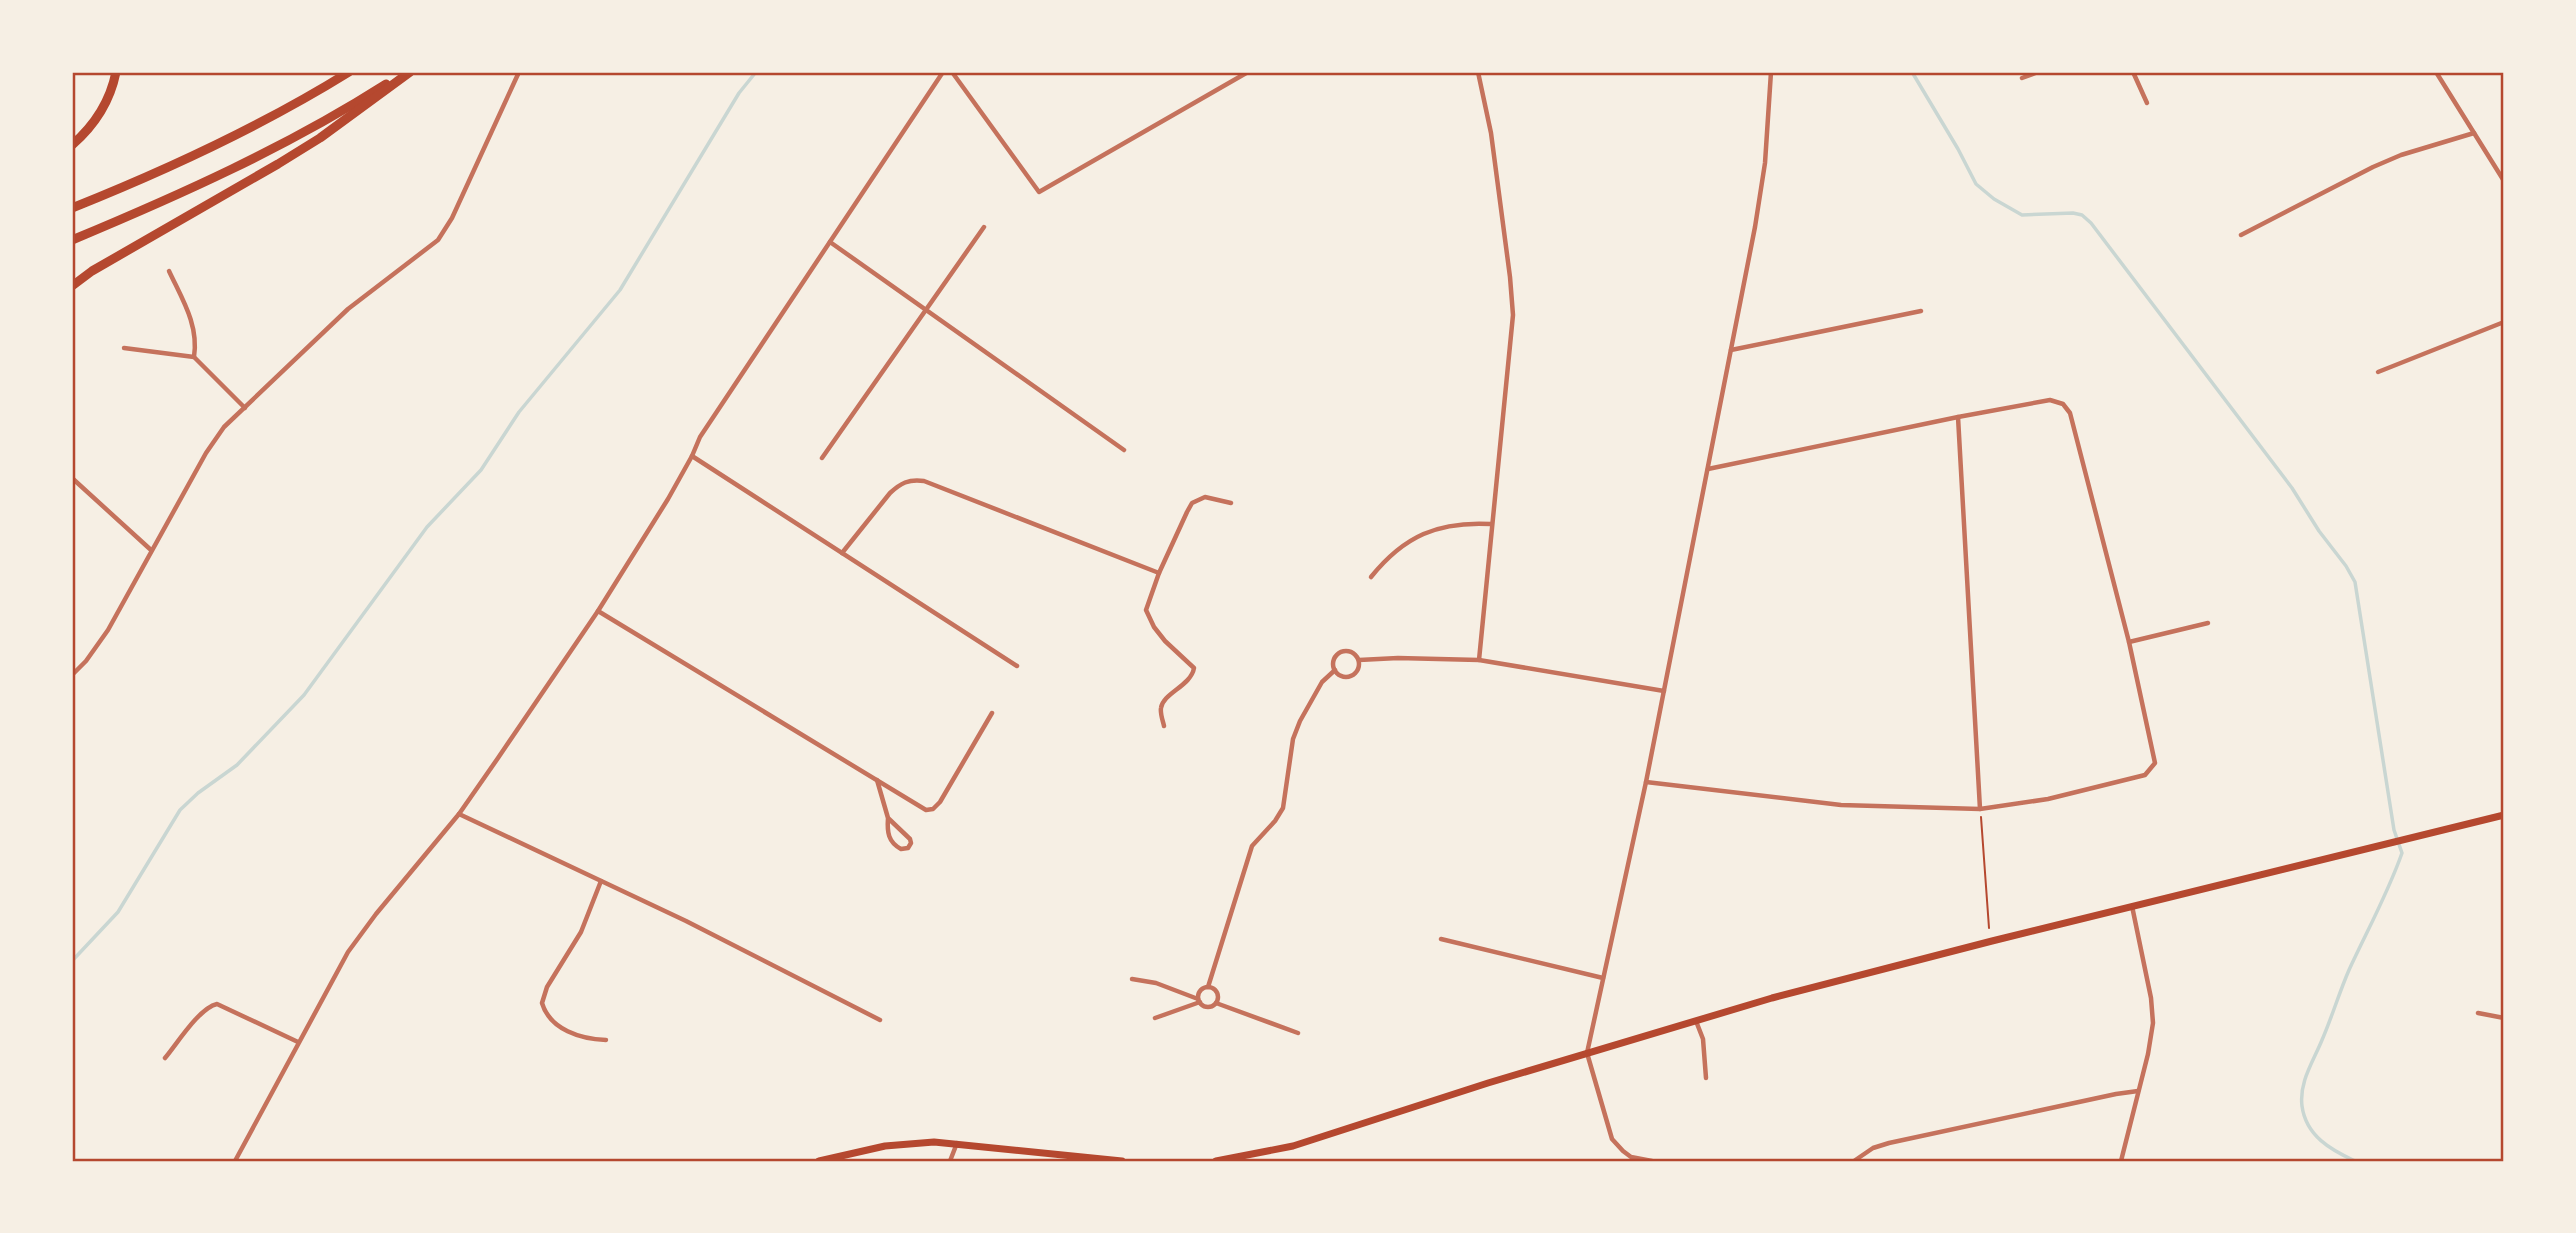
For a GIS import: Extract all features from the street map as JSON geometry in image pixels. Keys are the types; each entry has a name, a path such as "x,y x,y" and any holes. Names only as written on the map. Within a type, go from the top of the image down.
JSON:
{"highway":[{"path":"72,145 103,109 112,91 116,72"},
{"path":"72,208 227,139 349,72"},
{"path":"72,240 148,209 275,147 408,72"},
{"path":"72,286 92,271 320,138 408,72"}],"main road":[{"path":"1216,1161 1293,1146 1772,998 2504,815"},
{"path":"819,1161 885,1146 934,1142 1122,1161"}],"street":[{"path":"72,676 108,630 151,550 224,427 348,309 438,240 452,218 519,72"},
{"path":"235,1161 348,952 459,814 598,611 701,437 943,72"},
{"path":"952,72 1039,192 1248,72"},
{"path":"1478,72 1491,133 1513,315 1479,660"},
{"path":"1652,1161 1631,1157 1612,1139 1587,1053 1646,782 1731,350 1765,163 1771,72"},
{"path":"2022,78 2038,72"},
{"path":"2133,72 2147,103"},
{"path":"2435,72 2504,181"},
{"path":"2241,235 2373,167 2401,155 2474,133"},
{"path":"822,458 984,228"},
{"path":"830,242 1124,450"},
{"path":"169,271 194,326 194,357"},
{"path":"1731,350 1921,311"},
{"path":"2378,372 2504,322"},
{"path":"124,348 194,357 245,408"},
{"path":"1646,782 1840,805 1980,809 2048,799 2145,775 2150,772 2155,757 2129,642 2070,413 2058,401 2050,400 1958,417 1708,469"},
{"path":"1958,417 1980,809"},
{"path":"692,456 1017,666"},
{"path":"72,478 151,550"},
{"path":"842,553 890,493 906,481 914,480 923,481 1160,573"},
{"path":"1164,726 1162,704 1191,678 1194,668 1165,641 1146,612 1160,573 1192,503 1205,497 1231,503"},
{"path":"1371,577 1386,557 1418,535 1462,524 1491,524"},
{"path":"598,611 922,808 933,809 940,803 992,713"},
{"path":"2129,642 2208,623"},
{"path":"1199,1000 1200,991 1208,987 1252,846 1283,808 1293,739 1322,682 1333,672 1334,659 1341,652 1350,651 1359,660 1479,660 1664,691"},
{"path":"1333,672 1350,676 1357,671 1359,660"},
{"path":"877,780 888,818 891,841 901,849 908,848 910,839 888,818"},
{"path":"459,814 686,921 880,1020"},
{"path":"601,881 581,932 547,987 542,1003 548,1016 564,1029 587,1039 606,1040"},
{"path":"2121,1161 2153,1023 2151,998 2132,906"},
{"path":"1441,939 1603,978"},
{"path":"1132,979 1156,984 1199,1000 1206,1007 1216,1003 1298,1033"},
{"path":"1208,987 1217,992 1216,1003"},
{"path":"1154,1018 1199,1000"},
{"path":"165,1058 200,1016 217,1004 298,1042"},
{"path":"2479,1013 2504,1018"},
{"path":"1696,1020 1703,1039 1706,1077"},
{"path":"1854,1161 1873,1148 1889,1143 2138,1091"},
{"path":"950,1161 957,1143"}],"path":[{"path":"1980,809 1989,928"}],"waterway":[{"path":"72,961 118,912 180,810 198,793 237,765 304,695 427,527 481,470 519,412 620,290 739,93 756,72"},
{"path":"1912,72 1976,184 1994,199 2022,215 2073,213 2082,215 2091,223 2292,488 2355,582 2394,830 2402,853 2345,979 2308,1072 2302,1097 2304,1117 2314,1134 2329,1147 2355,1161"}]}
